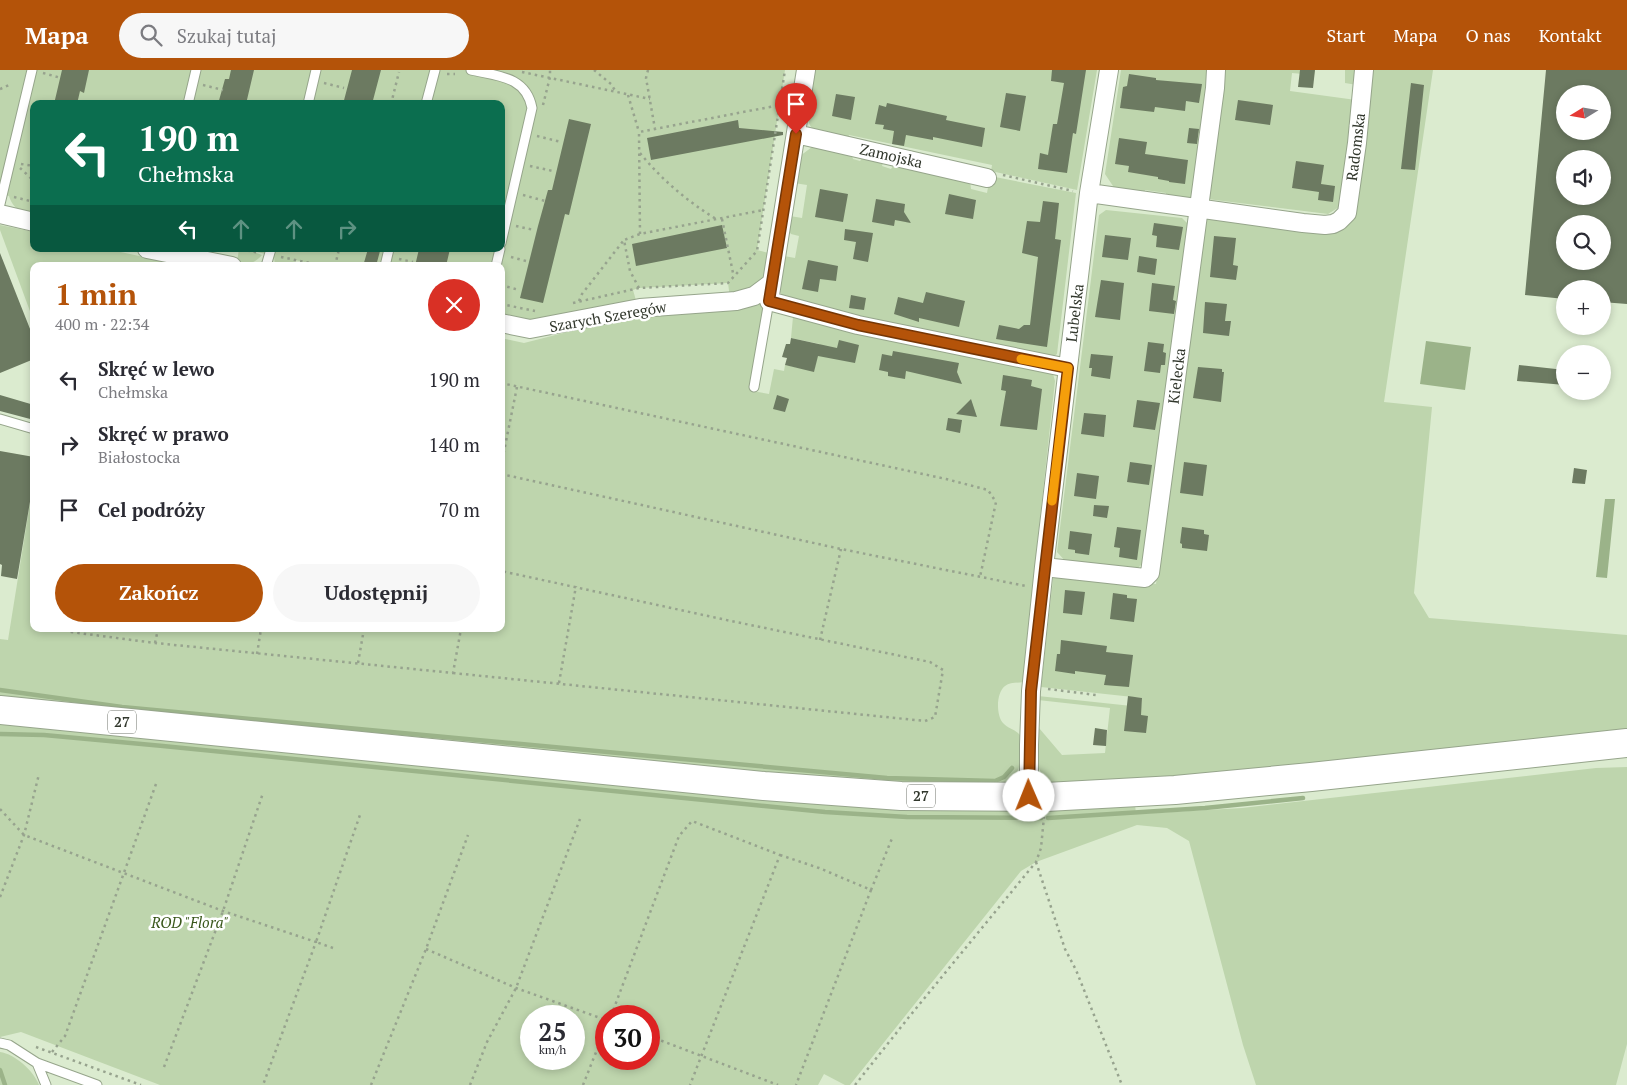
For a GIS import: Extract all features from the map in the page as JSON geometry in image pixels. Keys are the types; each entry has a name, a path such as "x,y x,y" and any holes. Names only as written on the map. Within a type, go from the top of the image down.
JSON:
{"main road":[{"name":"27","path":"0,710 764,786 901,796 1038,796 1195,788 1311,778 1627,743"}],"street":[{"path":"806,70 769,292 866,327 1068,368"},
{"name":"Lubelska","path":"1038,796 1031,691 1068,368 1084,192 1109,70"},
{"name":"Kielecka","path":"1044,567 1145,578 1150,573 1216,70"},
{"name":"Radomska","path":"1199,208 1325,225 1339,222 1347,213 1357,143 1364,70"},
{"name":"Zamojska","path":"796,134 987,178"},
{"path":"1084,192 1199,208"},
{"path":"0,214 30,221"},
{"path":"164,252 213,262"},
{"name":"Szarych Szeregów","path":"505,325 530,329 548,327 640,308 736,301 769,292"}],"lane":[{"path":"189,100 196,70"},
{"path":"309,100 316,70"},
{"path":"427,100 435,70"},
{"path":"471,70 517,82 526,91 532,108 505,226"},
{"path":"1,199 13,163 35,71"},
{"path":"754,387 769,292"},
{"path":"0,419 30,428"},
{"path":"4,1044 38,1063 97,1085"},
{"path":"38,1063 46,1085"}],"path":[{"path":"514,70 650,99"},
{"path":"594,70 611,84 616,92"},
{"path":"648,70 646,78 655,129"},
{"path":"570,303 639,288 728,283 757,250 785,70"},
{"path":"35,71 61,78"},
{"path":"392,100 399,72"},
{"path":"0,89 9,85"},
{"path":"201,85 223,90"},
{"path":"628,95 639,132 640,234"},
{"path":"639,132 780,105"},
{"path":"536,136 560,142"},
{"path":"639,152 670,186 717,220"},
{"path":"13,163 30,165"},
{"path":"13,163 30,177"},
{"path":"529,166 553,171"},
{"path":"987,178 988,172 1084,192"},
{"path":"522,195 545,201"},
{"path":"1,199 30,202"},
{"path":"579,301 624,240 640,234 764,210"},
{"path":"722,219 735,275"},
{"path":"514,226 534,230"},
{"path":"624,240 630,271 639,288"},
{"path":"507,256 526,261"},
{"path":"395,258 413,262"},
{"path":"505,286 519,290"},
{"path":"505,305 535,311"},
{"path":"505,384 946,479 988,490 996,502 980,577"},
{"path":"505,446 517,387"},
{"path":"505,475 841,549 1042,588"},
{"path":"820,640 841,549"},
{"path":"71,632 257,654 925,720 936,717 943,670 930,662 505,572"},
{"path":"559,683 576,586"},
{"path":"155,643 157,632"},
{"path":"257,654 261,632"},
{"path":"358,663 363,632"},
{"path":"453,673 460,632"},
{"path":"0,897 24,835 39,774"},
{"path":"52,1052 65,1036 156,784"},
{"path":"164,1067 223,912 263,793"},
{"path":"855,1085 914,1009 1036,862 1042,848 1046,810 1038,796"},
{"path":"0,809 24,835 223,912 333,948"},
{"path":"263,1085 316,942 361,812"},
{"path":"470,1085 486,1042 516,988 580,819"},
{"path":"615,1005 679,836 692,821 819,868 871,890"},
{"path":"371,1085 426,949 468,835"},
{"path":"796,1085 893,836"},
{"path":"690,1085 780,855"},
{"path":"1036,862 1065,948 1076,970 1122,1085"},
{"path":"426,949 516,988 595,1016"},
{"path":"660,1040 778,1085"},
{"path":"4,1044 22,1041 141,1085"},
{"path":"583,1085 595,1055"}],"green space":[{"path":"0,70 785,70 757,250 772,254 763,278 753,287 730,298 728,283 639,288 633,290 637,304 533,325 505,319 505,262 304,262 295,260 295,262 275,262 274,256 257,252 505,252 505,100 30,100 30,212 20,211 14,206 9,196 0,194"},
{"path":"812,70 1097,70 1077,190 991,171 992,165 849,135 847,140 817,132 810,125 807,111"},
{"path":"1121,70 1208,70 1194,196 1191,199 1166,198 1166,193 1145,190 1144,195 1113,191 1113,186 1105,174"},
{"path":"1223,70 1315,70 1314,75 1292,73 1290,91 1356,100 1344,204 1328,214 1207,199"},
{"path":"1345,70 1357,70 1357,85 1345,83"},
{"path":"1371,70 1433,70 1384,402 1432,407 1414,593 1429,618 1627,635 1627,735 1179,782 1054,786 1042,774 1039,768 1037,753 1039,728 1062,755 1105,753 1110,708 1038,700 1038,696 1141,707 1142,698 1041,687 1053,579 1057,572 1156,584 1205,212 1340,224"},
{"path":"812,147 851,153 853,159 860,161 864,156 883,163 882,166 891,169 895,163 970,181 971,189 987,193 990,176 1076,193 1057,354 1051,358 784,299 779,290 784,256 795,258 799,236 791,234 788,230 790,216 802,218 807,185 794,183 800,156"},
{"path":"1106,210 1182,218 1190,226 1145,561 1136,570 1067,563 1057,552 1099,215"},
{"path":"0,225 30,231 30,252 121,252 167,262 30,262 30,311 0,230"},
{"path":"239,252 254,252 262,255 253,262 237,262"},
{"path":"765,301 752,391 769,394 774,369 784,371 785,365 814,371 820,344 791,338 793,317 1053,374 1055,381 1027,638 1024,682 1011,683 1005,686 1000,694 998,704 999,715 1003,723 1021,737 1019,768 1008,783 899,785 0,699 0,639 8,640 30,503 30,632 505,632 505,339 524,343 638,314 744,307"},
{"name":"ROD \"Flora\"","path":"0,723 1135,804 1136,814 1242,808 1596,768 1627,767 1627,1044 1616,1085 1256,1085 1243,1045 1189,841 1167,828 1137,825 1036,862 1021,871 850,1085 845,1085 824,1074 818,1085 160,1085 21,1032 0,1037"},
{"path":"0,1052 12,1056 23,1064 33,1074 39,1085 0,1085"}],"shaded area":[{"path":"1426,341 1471,347 1465,390 1420,384"},
{"path":"1605,499 1615,499 1607,578 1596,577"}],"building":[{"path":"62,70 89,70 84,93 80,91 78,100 55,100"},
{"path":"231,70 254,70 247,100 219,100 225,79 229,79"},
{"path":"352,70 381,70 373,100 344,100"},
{"path":"1052,70 1086,70 1076,134 1073,133 1067,173 1038,169 1040,153 1048,155 1053,124 1057,124 1064,83 1051,81"},
{"path":"1300,70 1315,70 1313,88 1298,87"},
{"path":"1546,70 1627,70 1627,304 1611,303 1611,280 1556,280 1556,298 1525,295"},
{"path":"1129,74 1156,78 1156,80 1202,84 1199,103 1186,101 1185,111 1155,107 1154,112 1120,108 1123,87 1127,86"},
{"path":"1411,83 1424,85 1415,170 1401,169"},
{"path":"1006,93 1026,96 1020,131 1000,127"},
{"path":"836,94 855,97 851,120 832,116"},
{"path":"1238,100 1273,105 1270,125 1235,120"},
{"path":"887,103 947,116 946,120 985,128 982,147 933,137 933,140 906,135 904,146 892,144 894,131 883,129 884,125 875,124 879,105 886,107"},
{"path":"569,119 591,124 569,215 565,214 543,303 520,298 548,190 552,190"},
{"path":"738,120 739,128 783,132 783,135 651,160 647,138"},
{"path":"1189,128 1199,129 1197,144 1187,143"},
{"path":"1119,138 1147,142 1145,154 1188,160 1185,184 1128,172 1129,166 1115,164"},
{"path":"1296,161 1324,165 1321,184 1335,186 1333,202 1318,200 1319,192 1292,188"},
{"path":"820,189 848,194 843,222 815,217"},
{"path":"949,194 976,200 973,219 945,214"},
{"path":"876,199 905,204 904,212 911,223 895,220 894,226 872,222"},
{"path":"1043,201 1059,203 1055,239 1061,240 1047,347 996,339 999,325 1019,329 1024,325 1030,325 1038,257 1022,253 1027,221 1040,222"},
{"path":"1154,223 1183,227 1179,250 1156,247 1157,236 1152,235"},
{"path":"722,225 727,248 636,266 632,244"},
{"path":"845,229 873,233 868,262 853,259 856,242 844,240"},
{"path":"1105,235 1131,238 1128,260 1102,257"},
{"path":"1214,236 1236,238 1233,265 1238,266 1236,280 1210,277"},
{"path":"367,252 380,252 377,262 364,262"},
{"path":"418,252 449,252 447,262 416,262"},
{"path":"0,253 30,329 30,361 0,373"},
{"path":"1139,256 1157,259 1155,275 1137,272"},
{"path":"808,260 838,266 836,281 820,279 818,292 802,289"},
{"path":"1101,280 1124,283 1120,320 1095,317"},
{"path":"1152,283 1175,286 1173,300 1176,301 1174,314 1149,311"},
{"path":"926,292 965,301 959,327 919,318 919,322 894,314 898,297 923,303"},
{"path":"851,295 866,298 864,310 849,308"},
{"path":"1205,302 1227,304 1225,321 1231,321 1229,336 1203,333"},
{"path":"791,338 837,348 839,340 859,345 855,363 818,356 814,372 785,365 787,358 782,357 786,344 790,344"},
{"path":"1148,342 1164,344 1163,352 1166,353 1165,365 1161,365 1160,373 1144,371"},
{"path":"893,351 959,363 957,372 962,384 906,371 905,379 888,376 888,372 879,370 882,354 892,356"},
{"path":"1091,354 1113,356 1110,379 1091,376 1092,368 1089,368"},
{"path":"1519,365 1556,369 1556,384 1517,381"},
{"path":"1198,367 1222,369 1222,372 1224,372 1221,402 1193,398"},
{"path":"1003,375 1032,380 1031,386 1042,389 1037,430 1000,426 1006,391 1001,390"},
{"path":"0,395 30,404 30,419 0,411"},
{"path":"777,395 789,399 785,412 773,409"},
{"path":"971,399 977,417 956,414"},
{"path":"1137,400 1160,403 1155,430 1133,427"},
{"path":"1084,413 1106,415 1104,437 1081,434"},
{"path":"948,418 962,420 960,433 946,430"},
{"path":"0,451 30,456 30,502 17,579 1,576 2,565 0,564"},
{"path":"1130,462 1152,465 1149,485 1127,482"},
{"path":"1184,462 1207,465 1203,496 1180,493"},
{"path":"1574,468 1587,470 1585,484 1572,483"},
{"path":"1077,473 1099,476 1096,499 1074,496"},
{"path":"1094,505 1109,506 1107,518 1093,516"},
{"path":"1117,527 1141,530 1137,560 1119,557 1120,548 1114,547"},
{"path":"1182,527 1204,530 1204,534 1209,535 1207,551 1182,548 1180,543"},
{"path":"1070,531 1092,534 1089,555 1075,553 1075,550 1068,549"},
{"path":"1065,590 1085,592 1082,615 1063,613"},
{"path":"1113,593 1137,599 1134,622 1110,619"},
{"path":"1061,640 1107,646 1106,652 1133,655 1129,687 1104,685 1106,675 1075,671 1075,674 1055,671 1057,654 1060,654"},
{"path":"1128,696 1142,698 1141,715 1148,716 1146,733 1124,731"},
{"path":"1095,728 1107,730 1106,746 1093,745"}],"waterway":[{"path":"0,690 122,707 887,778 995,781 1004,777 1012,768"},
{"path":"0,734 44,735 163,746 825,812 907,817 1041,818"},
{"path":"1048,818 1205,808 1303,798"},
{"path":"0,1070 5,1085"}],"slow traffic":[{"path":"1021,359 1068,368 1052,501"}],"route":[{"path":"796,134 770,284 769,301 858,325 1068,368 1031,691 1029,796"}]}
